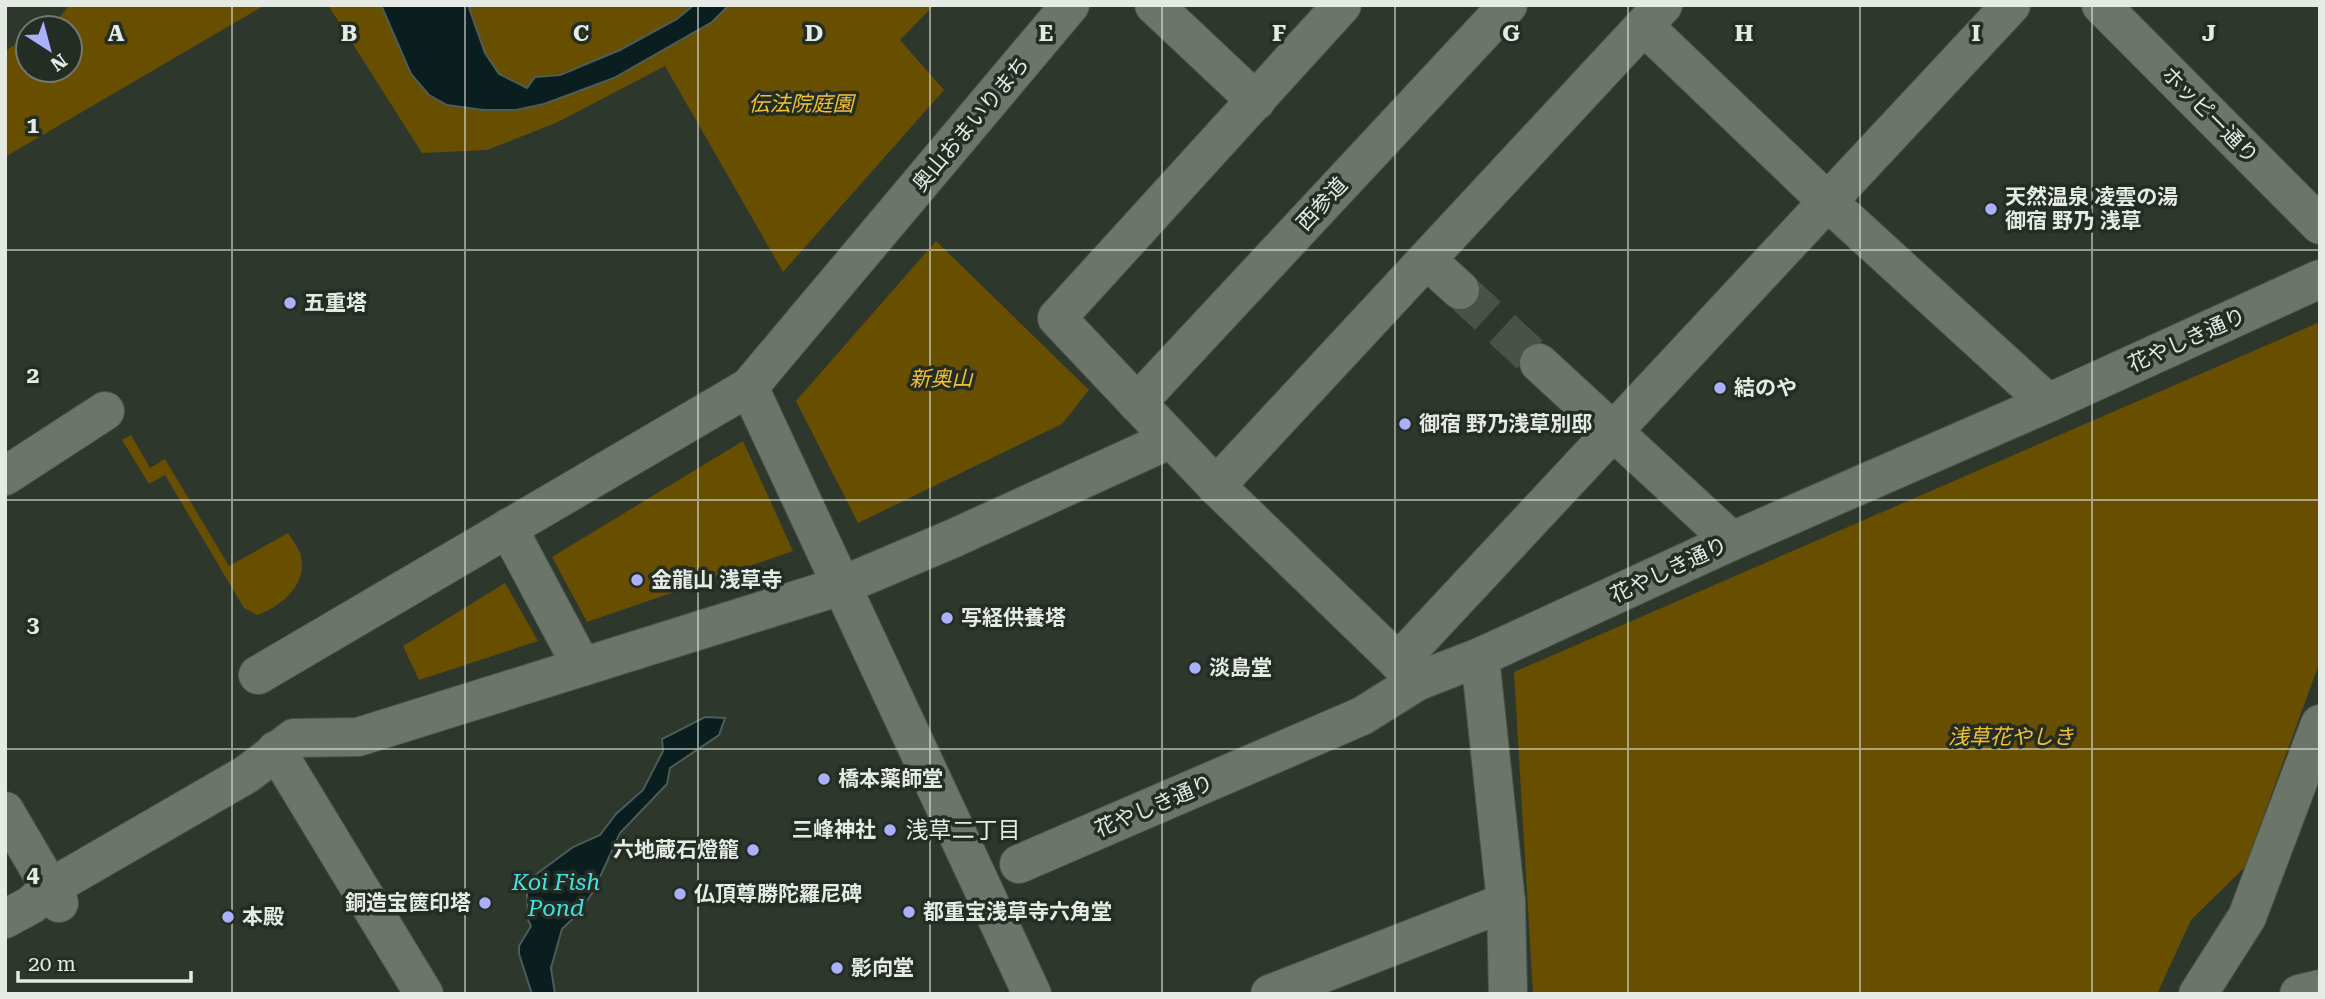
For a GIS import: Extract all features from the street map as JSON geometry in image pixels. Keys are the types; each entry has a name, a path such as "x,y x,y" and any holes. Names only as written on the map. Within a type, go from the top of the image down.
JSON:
{"street":[{"name":"奥山おまいりまち","path":"258,676 749,387 1070,5"},
{"path":"1154,5 1256,101"},
{"path":"1342,5 1057,318 1216,486 1408,672 1614,433 2011,5"},
{"name":"西参道","path":"1137,403 1508,5"},
{"name":"ホッピー通り","path":"2101,5 2320,225"},
{"path":"1216,486 1654,16 1827,201 2048,403"},
{"path":"1427,260 1460,290"},
{"name":"花やしき通り","path":"1019,863 1362,716 1408,672 1480,657 1732,541 2048,403 2320,279"},
{"path":"1539,363 1732,541"},
{"path":"749,387 1032,994"},
{"path":"5,476 105,411"},
{"path":"5,919 54,896 247,774 294,738 358,737 841,586 954,538 1171,439"},
{"path":"508,528 582,667"},
{"path":"1480,657 1506,902 1508,994"},
{"path":"2198,994 2247,917 2320,724"},
{"path":"276,750 424,994"},
{"path":"5,811 54,896"},
{"path":"1270,994 1506,902"},
{"path":"2300,994 2320,989"}],"green space":[{"path":"69,5 265,5 5,157 5,51 14,46 14,84 84,84 84,14 62,14"},
{"name":"伝法院庭園","path":"328,5 934,5 900,40 944,90 783,272 665,66 556,123 487,150 422,153"},
{"name":"新奥山","path":"936,241 1089,390 1062,424 858,523 796,401"},
{"name":"浅草花やしき","path":"2320,322 2320,661 2245,867 2191,920 2157,994 1533,994 1514,672"},
{"path":"131,435 150,468 165,459 229,566 288,533 300,553 302,564 297,583 284,600 257,615 244,608 165,475 149,484 122,440"},
{"path":"743,441 793,551 587,622 552,557"},
{"path":"505,583 538,641 419,680 403,646"}],"water":[{"path":"381,5 468,5 485,53 499,74 527,88 535,77 560,75 620,50 677,19 694,5 729,5 712,22 614,78 544,104 516,110 483,110 447,105 429,95 411,74"},
{"name":"Koi Fish Pond","path":"705,717 725,718 719,735 670,768 667,784 620,833 594,890 579,913 562,929 551,968 555,994 532,994 519,946 531,926 528,920 527,894 534,876 573,847 600,835 616,814 643,790 663,751 662,739"}],"tunnel":[{"path":"1460,290 1539,363"}],"place":[{"name":"天然温泉 凌雲の湯 御宿 野乃 浅草","path":"1991,209"},
{"name":"五重塔","path":"290,303"},
{"name":"結のや","path":"1720,388"},
{"name":"御宿 野乃浅草別邸","path":"1405,424"},
{"name":"金龍山 浅草寺","path":"637,580"},
{"name":"写経供養塔","path":"947,618"},
{"name":"淡島堂","path":"1195,668"},
{"name":"橋本薬師堂","path":"824,779"},
{"name":"三峰神社","path":"890,830"},
{"name":"六地蔵石燈籠","path":"753,850"},
{"name":"仏頂尊勝陀羅尼碑","path":"680,894"},
{"name":"銅造宝篋印塔","path":"485,903"},
{"name":"都重宝浅草寺六角堂","path":"909,912"},
{"name":"本殿","path":"228,917"},
{"name":"影向堂","path":"837,968"}],"district":[{"name":"浅草二丁目","path":"963,830"}]}
